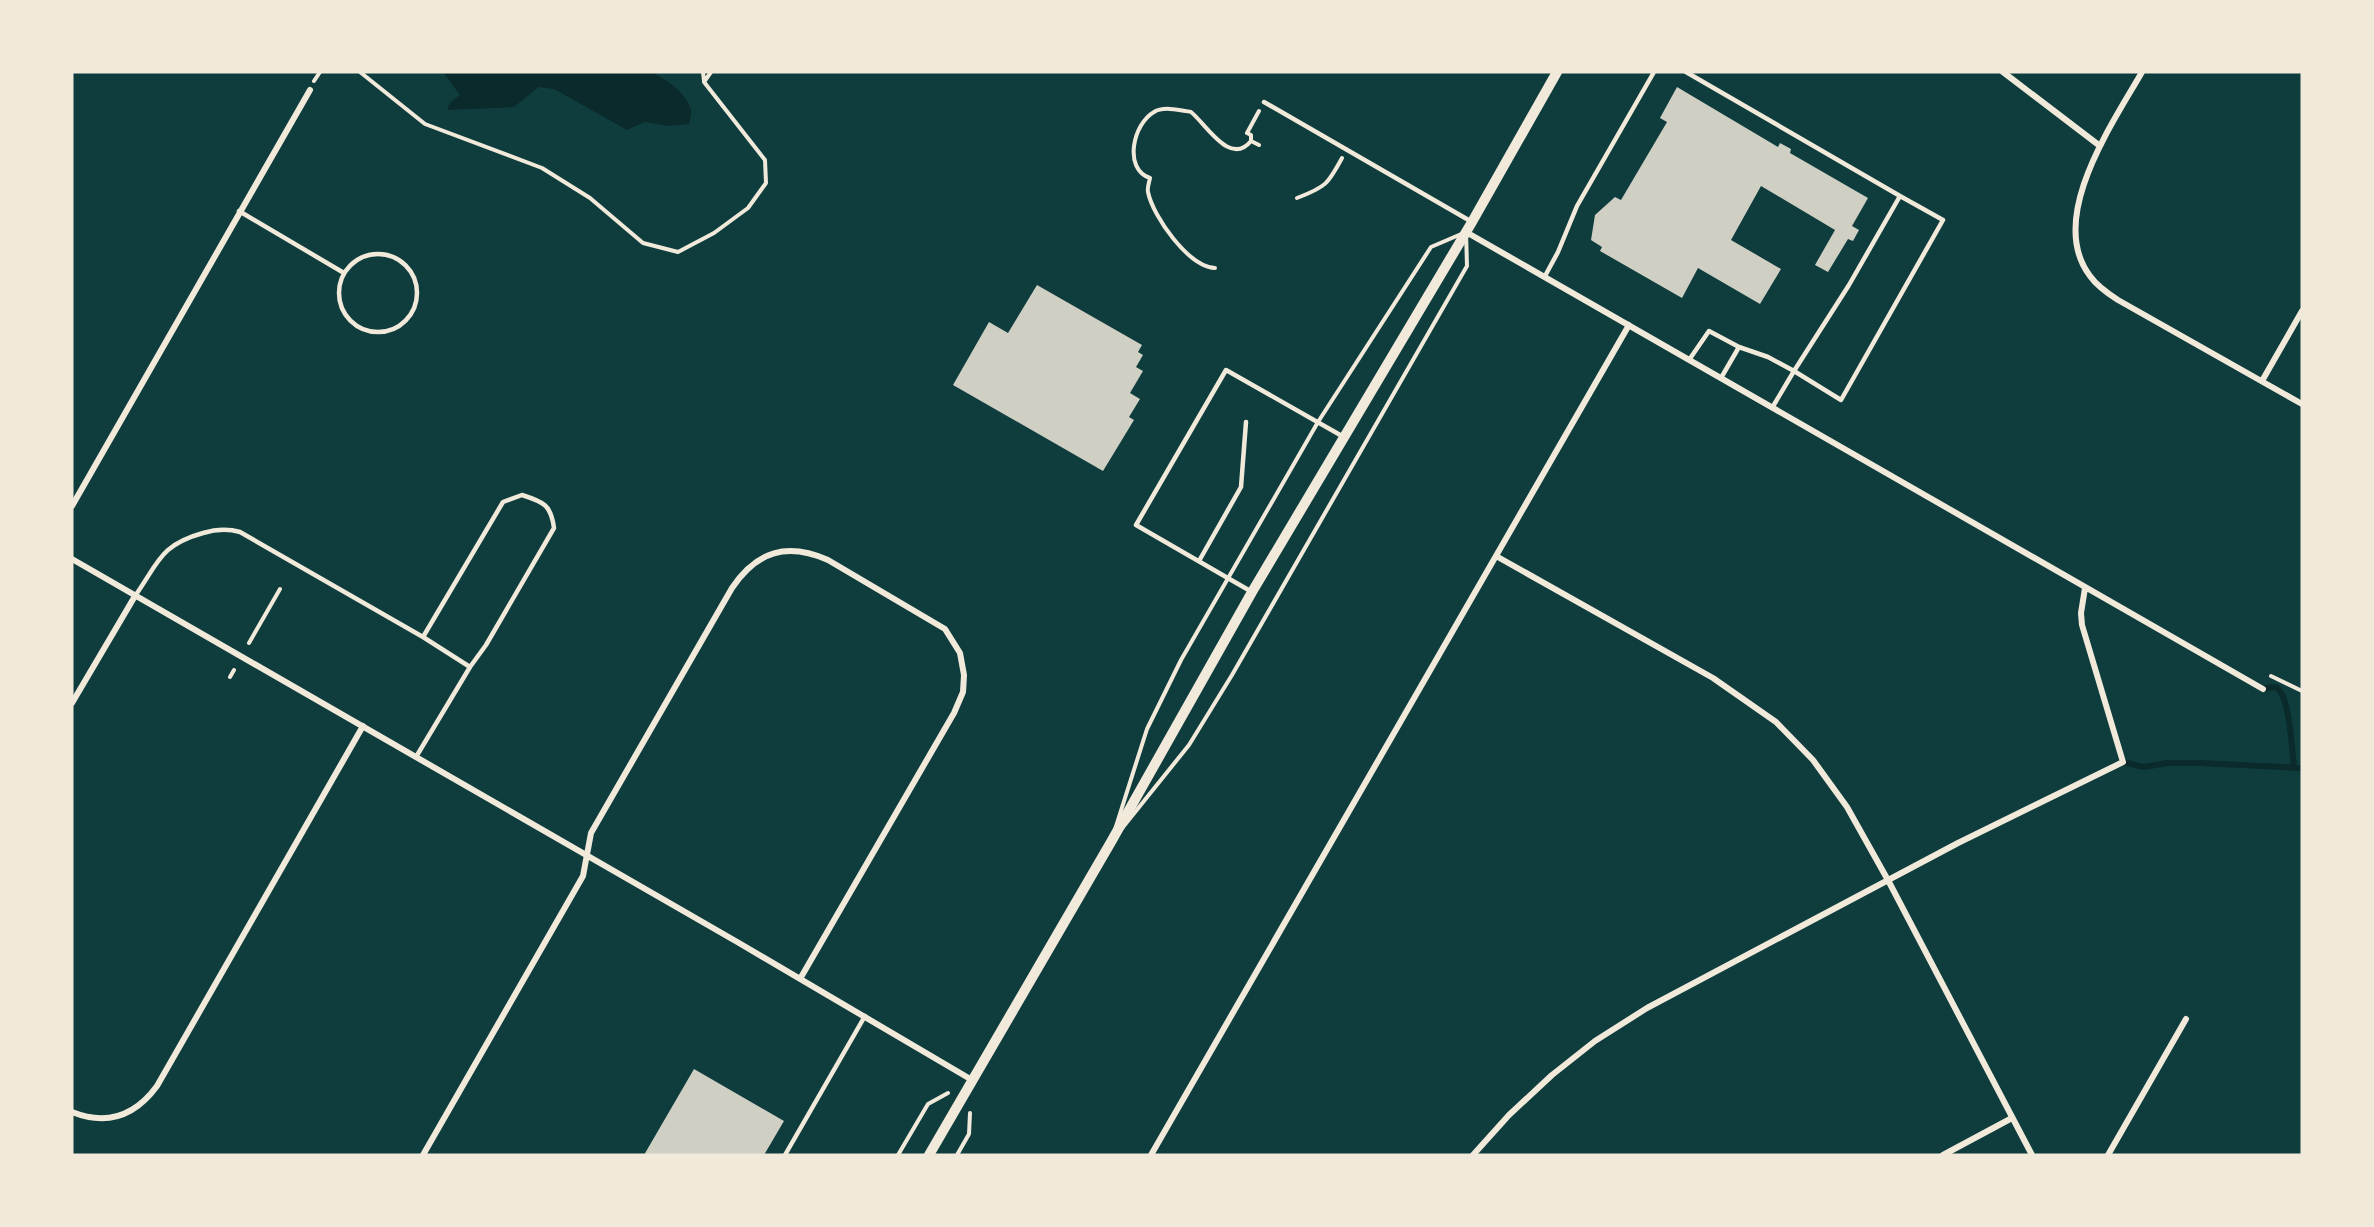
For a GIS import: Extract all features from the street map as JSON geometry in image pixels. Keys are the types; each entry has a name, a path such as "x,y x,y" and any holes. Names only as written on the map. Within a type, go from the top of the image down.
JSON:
{"street":[{"path":"928,1155 1111,842 1252,592 1469,227 1557,72"},
{"path":"2003,72 2100,146"},
{"path":"2142,72 2100,146 2076,215 2075,237 2078,251 2089,276 2102,290 2302,404"},
{"path":"72,506 310,90"},
{"path":"1469,227 1545,276 1689,360 2263,688"},
{"path":"2262,381 2302,311"},
{"path":"1151,1155 1629,325"},
{"path":"423,1155 583,876 591,833 732,588 751,565 772,553 795,550 828,560 945,629 960,653 964,675 963,692 954,712 800,979"},
{"path":"1496,556 1713,678 1776,722 1813,760 1847,807 1889,882 2032,1155"},
{"path":"72,560 587,855 972,1080"},
{"path":"1473,1155 1509,1115 1552,1075 1595,1041 1647,1008 1889,882 1958,843 2123,762 2082,625 2081,613 2085,588"},
{"path":"72,703 135,596"},
{"path":"72,1112 91,1117 110,1118 124,1115 138,1108 152,1093 363,726"},
{"path":"2108,1155 2186,1019"},
{"path":"1943,1155 2012,1118"}],"lane":[{"path":"1545,276 1558,252 1577,206 1654,72"},
{"path":"1686,72 1943,220 1841,400 1768,357 1739,347 1709,331 1689,360"},
{"path":"1264,102 1347,150 1469,227"},
{"path":"1772,408 1849,285 1900,196"},
{"path":"239,211 344,273"},
{"path":"383,254 397,259 409,269 416,282 417,298 412,312 402,324 388,331 373,332 358,327 347,317 340,303 339,288 344,273 354,262 367,255 383,254"},
{"path":"1721,378 1739,347"},
{"path":"1252,592 1136,525 1226,370 1344,437"},
{"path":"1199,561 1241,487 1246,422"},
{"path":"416,757 486,645 554,528 552,512 544,503 522,495 503,502 423,637"},
{"path":"135,596 172,544 213,530 231,529 423,637 471,667"},
{"path":"784,1155 865,1017"}],"path":[{"path":"360,72 424,124 542,168 590,198 643,243 678,252 714,234 748,208 766,183 765,160 704,82 703,72"},
{"path":"704,82 711,72"},
{"path":"1215,268 1203,264 1180,248 1166,231 1147,190 1150,178 1146,177 1138,167 1134,152 1134,137 1140,126 1155,111 1167,109 1191,112 1215,138 1227,147 1237,149 1247,146 1251,141 1251,135 1247,133 1264,102"},
{"path":"1251,141 1259,145"},
{"path":"1297,198 1329,183 1347,150"},
{"path":"1111,842 1147,729 1181,660 1318,422 1431,247 1469,227"},
{"path":"1232,675 1467,266 1469,227"},
{"path":"249,643 280,589"},
{"path":"230,677 234,669"},
{"path":"2271,676 2302,691"},
{"path":"898,1155 928,1104 972,1080"}],"water":[{"path":"443,72 651,72 681,92 689,104 691,117 689,124 669,126 645,122 627,130 554,89 539,87 514,107 447,110 450,103 460,95"}],"building":[{"path":"1677,87 1778,147 1780,143 1791,149 1790,153 1868,198 1852,226 1859,230 1853,241 1848,239 1828,272 1815,265 1835,230 1761,186 1731,240 1781,269 1760,304 1698,268 1682,298 1600,251 1602,247 1591,240 1595,215 1615,197 1621,200 1667,122 1660,118"},
{"path":"1037,285 1142,345 1138,352 1143,355 1136,367 1143,371 1130,393 1140,399 1129,417 1134,420 1103,471 953,385 989,322 1008,333"},
{"path":"694,1069 784,1121 764,1155 644,1155"}],"waterway":[{"path":"2263,689 2277,688 2285,702 2290,725 2294,768"},
{"path":"2123,762 2143,767 2168,763 2200,763 2302,768"}]}
